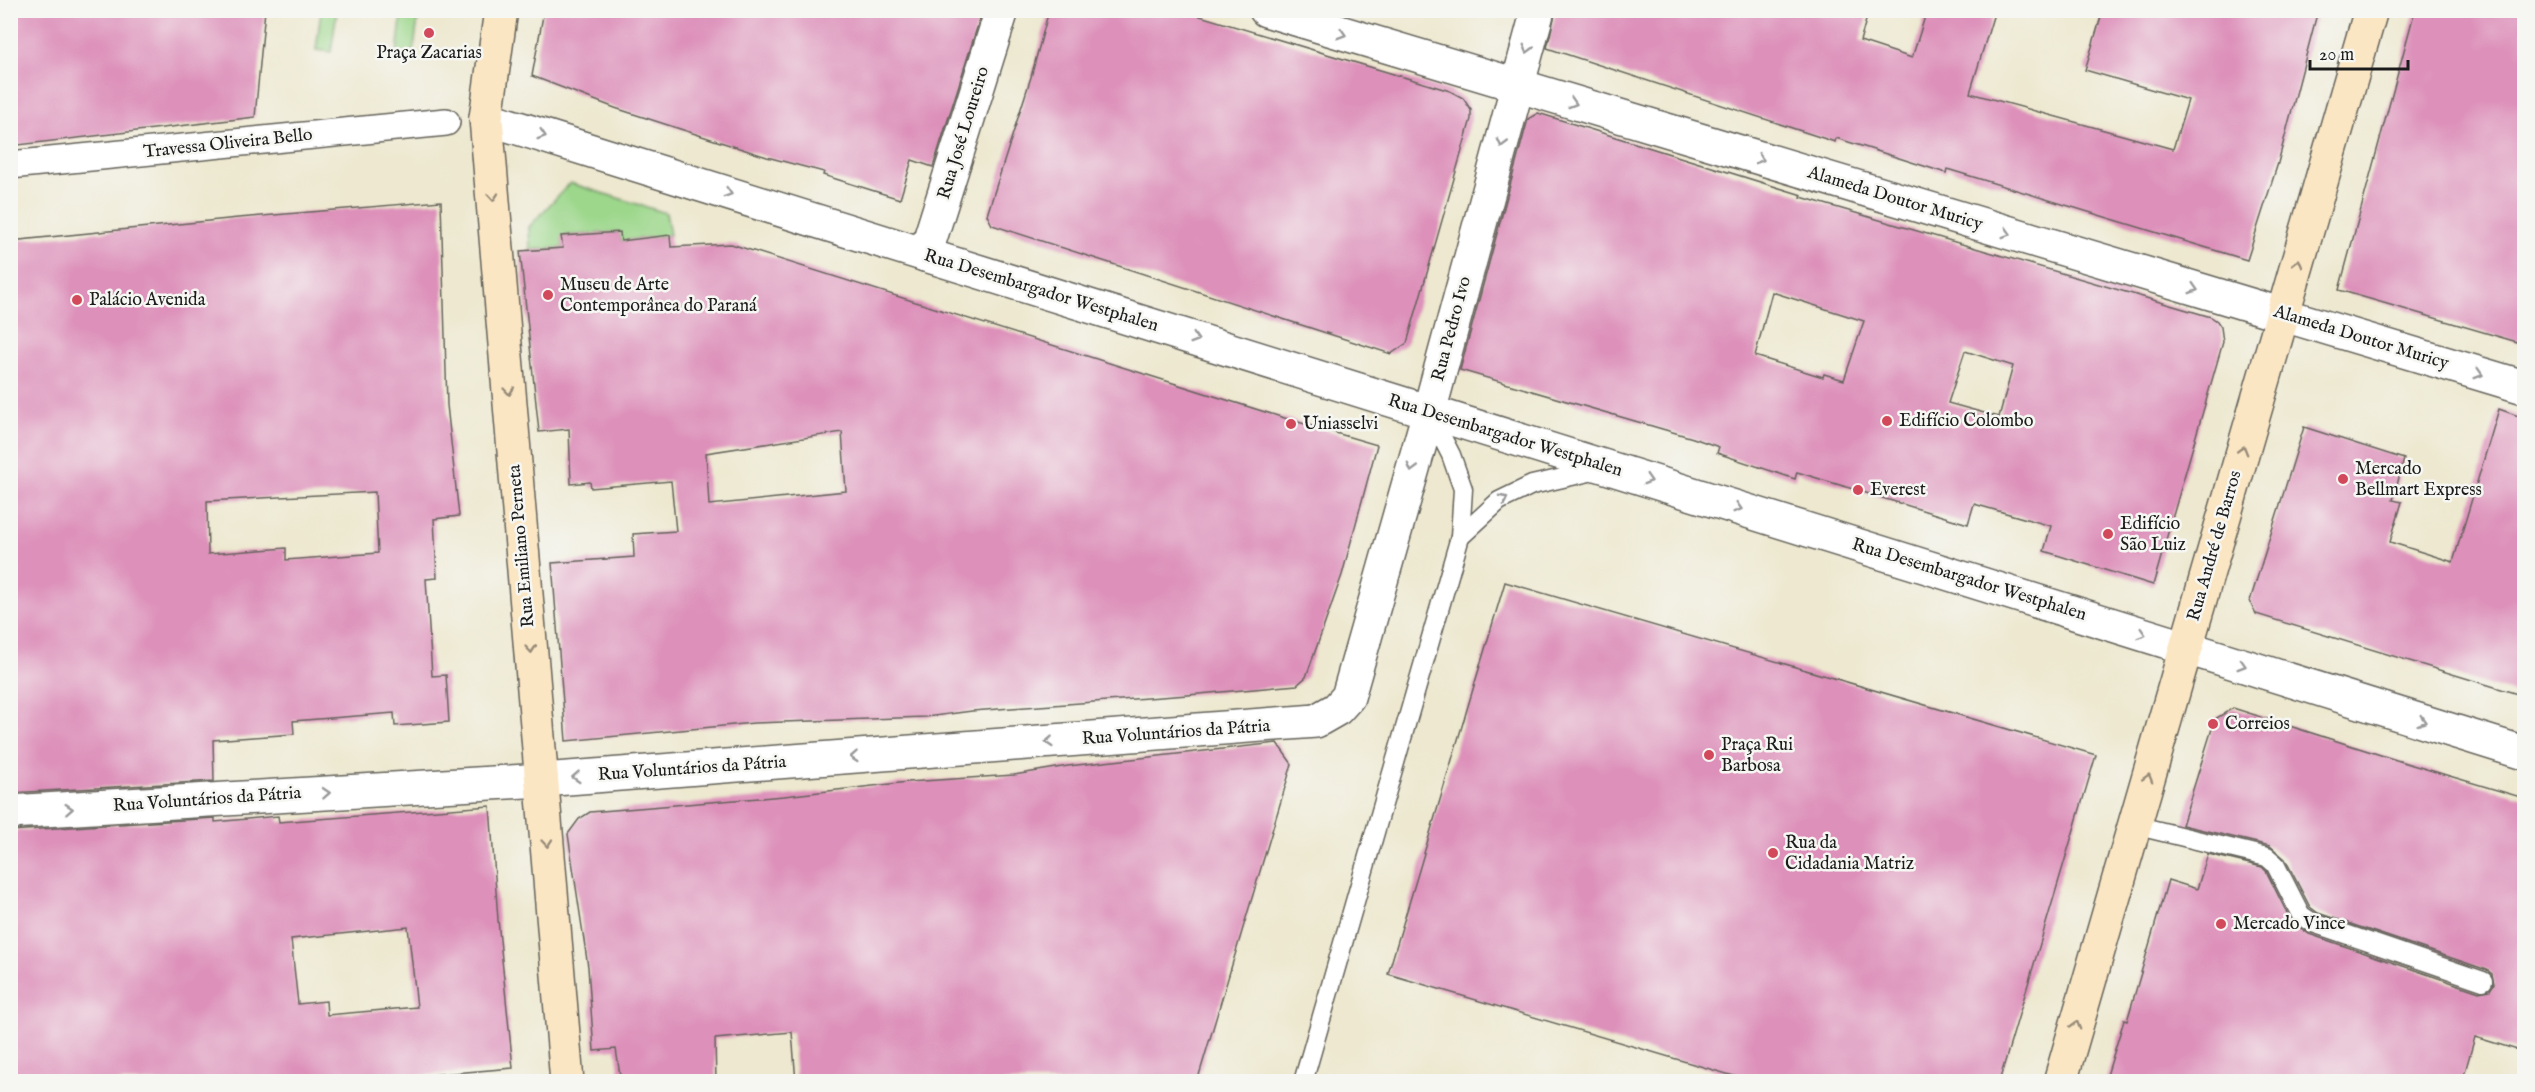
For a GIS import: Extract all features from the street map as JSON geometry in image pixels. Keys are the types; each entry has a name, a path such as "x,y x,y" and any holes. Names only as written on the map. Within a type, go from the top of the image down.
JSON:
{"main road":[{"name":"Rua Emiliano Perneta","path":"501,10 486,118 567,1082"},
{"name":"Rua André de Barros","path":"2060,1082 2371,10"}],"street":[{"name":"Rua José Loureiro","path":"925,255 1002,10"},
{"name":"Alameda Doutor Muricy","path":"1266,10 2524,387"},
{"name":"Rua Pedro Ivo","path":"1352,681 1430,412 1538,10"},
{"name":"Rua Desembargador Westphalen","path":"486,118 2524,753"},
{"name":"Travessa Oliveira Bello","path":"10,165 446,122"},
{"name":"Rua Voluntários da Pátria","path":"10,812 542,780 1294,724 1316,721 1337,709 1348,697 1352,681"}],"lane":[{"path":"1303,1082 1460,537 1463,489 1451,454 1430,412"},
{"path":"1460,537 1498,501 1533,485 1607,468"},
{"path":"2134,825 2267,857 2276,864 2301,915 2313,923 2483,981"}],"green space":[{"path":"321,11 337,11 331,52 316,50"},
{"path":"402,11 419,11 413,56 397,54"},
{"path":"570,183 666,213 670,235 621,241 619,232 562,236 563,248 530,250 529,227"}],"building":[{"path":"10,10 265,10 255,117 10,146"},
{"path":"544,10 955,10 980,18 933,167 912,160 900,199 823,175 824,172 767,157 615,108 532,76"},
{"path":"1049,10 1180,10 1450,91 1463,98 1471,110 1471,119 1407,343 1391,354 992,225 987,215 1031,77"},
{"path":"1556,10 1869,10 1860,41 1912,58 1927,10 1995,10 1970,93 2173,149 2188,100 2085,70 2103,10 2318,10 2278,163 2247,260 1947,169 1946,173 1836,138 1835,142 1547,48"},
{"path":"2415,10 2524,10 2524,344 2339,290"},
{"path":"1538,113 1802,195 1801,197 2211,317 2217,321 2221,327 2223,342 2153,585 2044,551 2051,526 1974,504 1968,524 1797,472 1795,479 1717,453 1719,447 1693,438 1460,370 1528,119","holes":["1772,292 1864,321 1844,380 1824,374 1823,377 1755,356","1965,351 2013,366 1999,417 1948,403"]},
{"path":"441,201 447,405 459,516 434,519 437,578 426,579 432,676 446,675 449,722 395,726 394,713 293,721 294,734 213,740 214,781 10,793 10,241 238,218","holes":["375,492 378,553 286,560 286,548 208,554 207,501"]},
{"path":"620,232 621,241 670,235 671,247 731,244 1377,445 1342,575 1306,677 1297,685 1188,695 972,711 926,717 754,723 566,741 552,563 634,557 633,534 676,531 671,481 591,488 590,482 571,484 569,429 539,432 520,251 563,248 561,236","holes":["842,432 846,491 709,505 706,453"]},
{"path":"2499,409 2524,418 2524,696 2256,614 2250,601 2304,427 2404,459 2393,500 2402,502 2390,542 2453,562"},
{"name":"Rua da Cidadania Matriz","path":"1505,582 2096,755 1999,1082 1754,1082 1388,974"},
{"path":"2233,708 2524,798 2524,1052 2475,1037 2462,1082 2105,1082 2124,1020 2127,1021 2168,880 2197,889 2208,854 2262,867 2291,921 2309,934 2479,992 2490,990 2494,984 2492,974 2487,970 2318,913 2310,907 2285,859 2270,846 2182,825 2215,719"},
{"path":"1277,743 1292,764 1197,1082 796,1082 792,1032 715,1039 716,1082 621,1082 616,1049 594,1051 588,967 568,834 579,819 590,812 784,796 908,782 1014,775 1068,766"},
{"path":"490,806 498,920 513,1068 419,1076 420,1082 10,1082 10,831 215,818 215,822 278,816 279,822","holes":["408,927 417,1007 327,1015 326,1001 298,1004 291,939"]}],"place":[{"name":"Praça Zacarias","path":"429,33"},
{"name":"Museu de Arte Contemporânea do Paraná","path":"548,295"},
{"name":"Palácio Avenida","path":"77,300"},
{"name":"Edifício Colombo","path":"1887,421"},
{"name":"Uniasselvi","path":"1291,424"},
{"name":"Mercado Bellmart Express","path":"2343,479"},
{"name":"Everest","path":"1858,490"},
{"name":"Edifício São Luiz","path":"2108,534"},
{"name":"Correios","path":"2213,724"},
{"name":"Praça Rui Barbosa","path":"1709,755"},
{"name":"Rua da Cidadania Matriz","path":"1773,853"},
{"name":"Mercado Vince","path":"2221,924"}]}
